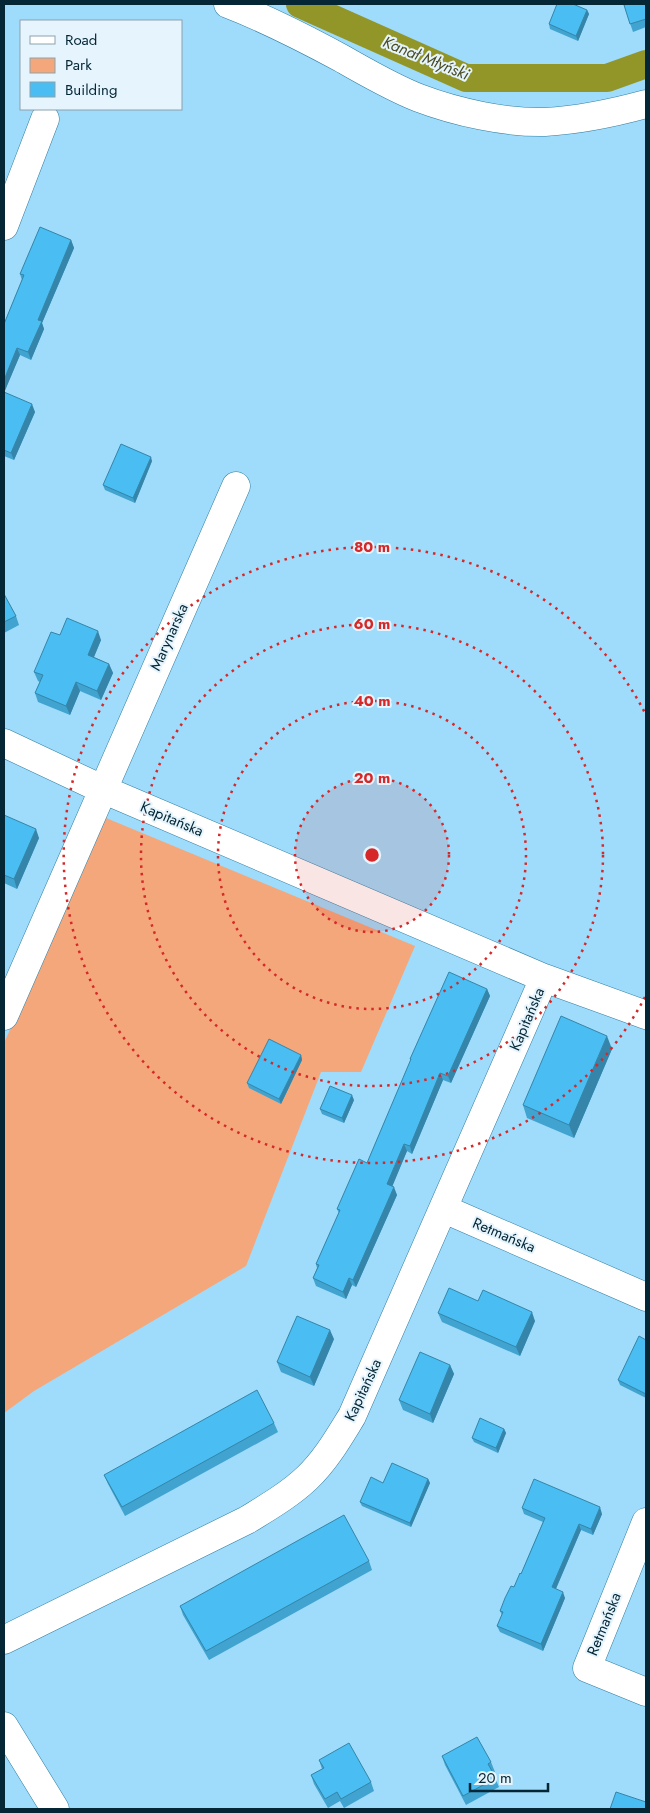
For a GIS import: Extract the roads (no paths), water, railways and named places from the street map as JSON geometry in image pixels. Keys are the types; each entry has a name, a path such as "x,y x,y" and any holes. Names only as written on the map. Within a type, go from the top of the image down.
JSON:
{"street":[{"path":"228,4 285,29 410,94 463,111 500,119 544,122 587,117 646,104"},
{"path":"4,226 45,119"},
{"name":"Marynarska","path":"4,1016 236,486"},
{"path":"4,743 102,789"},
{"name":"Kapitańska","path":"102,789 544,978 646,1015"},
{"name":"Kapitańska","path":"4,1640 248,1520 281,1499 307,1478 326,1456 352,1416 544,978"},
{"name":"Retmańska","path":"444,1209 646,1297"},
{"name":"Retmańska","path":"646,1522 587,1668 646,1692"},
{"path":"4,1726 55,1809"}],"waterway":[{"name":"Kanał Młyński","path":"300,4 466,78 607,78 646,64"}]}
